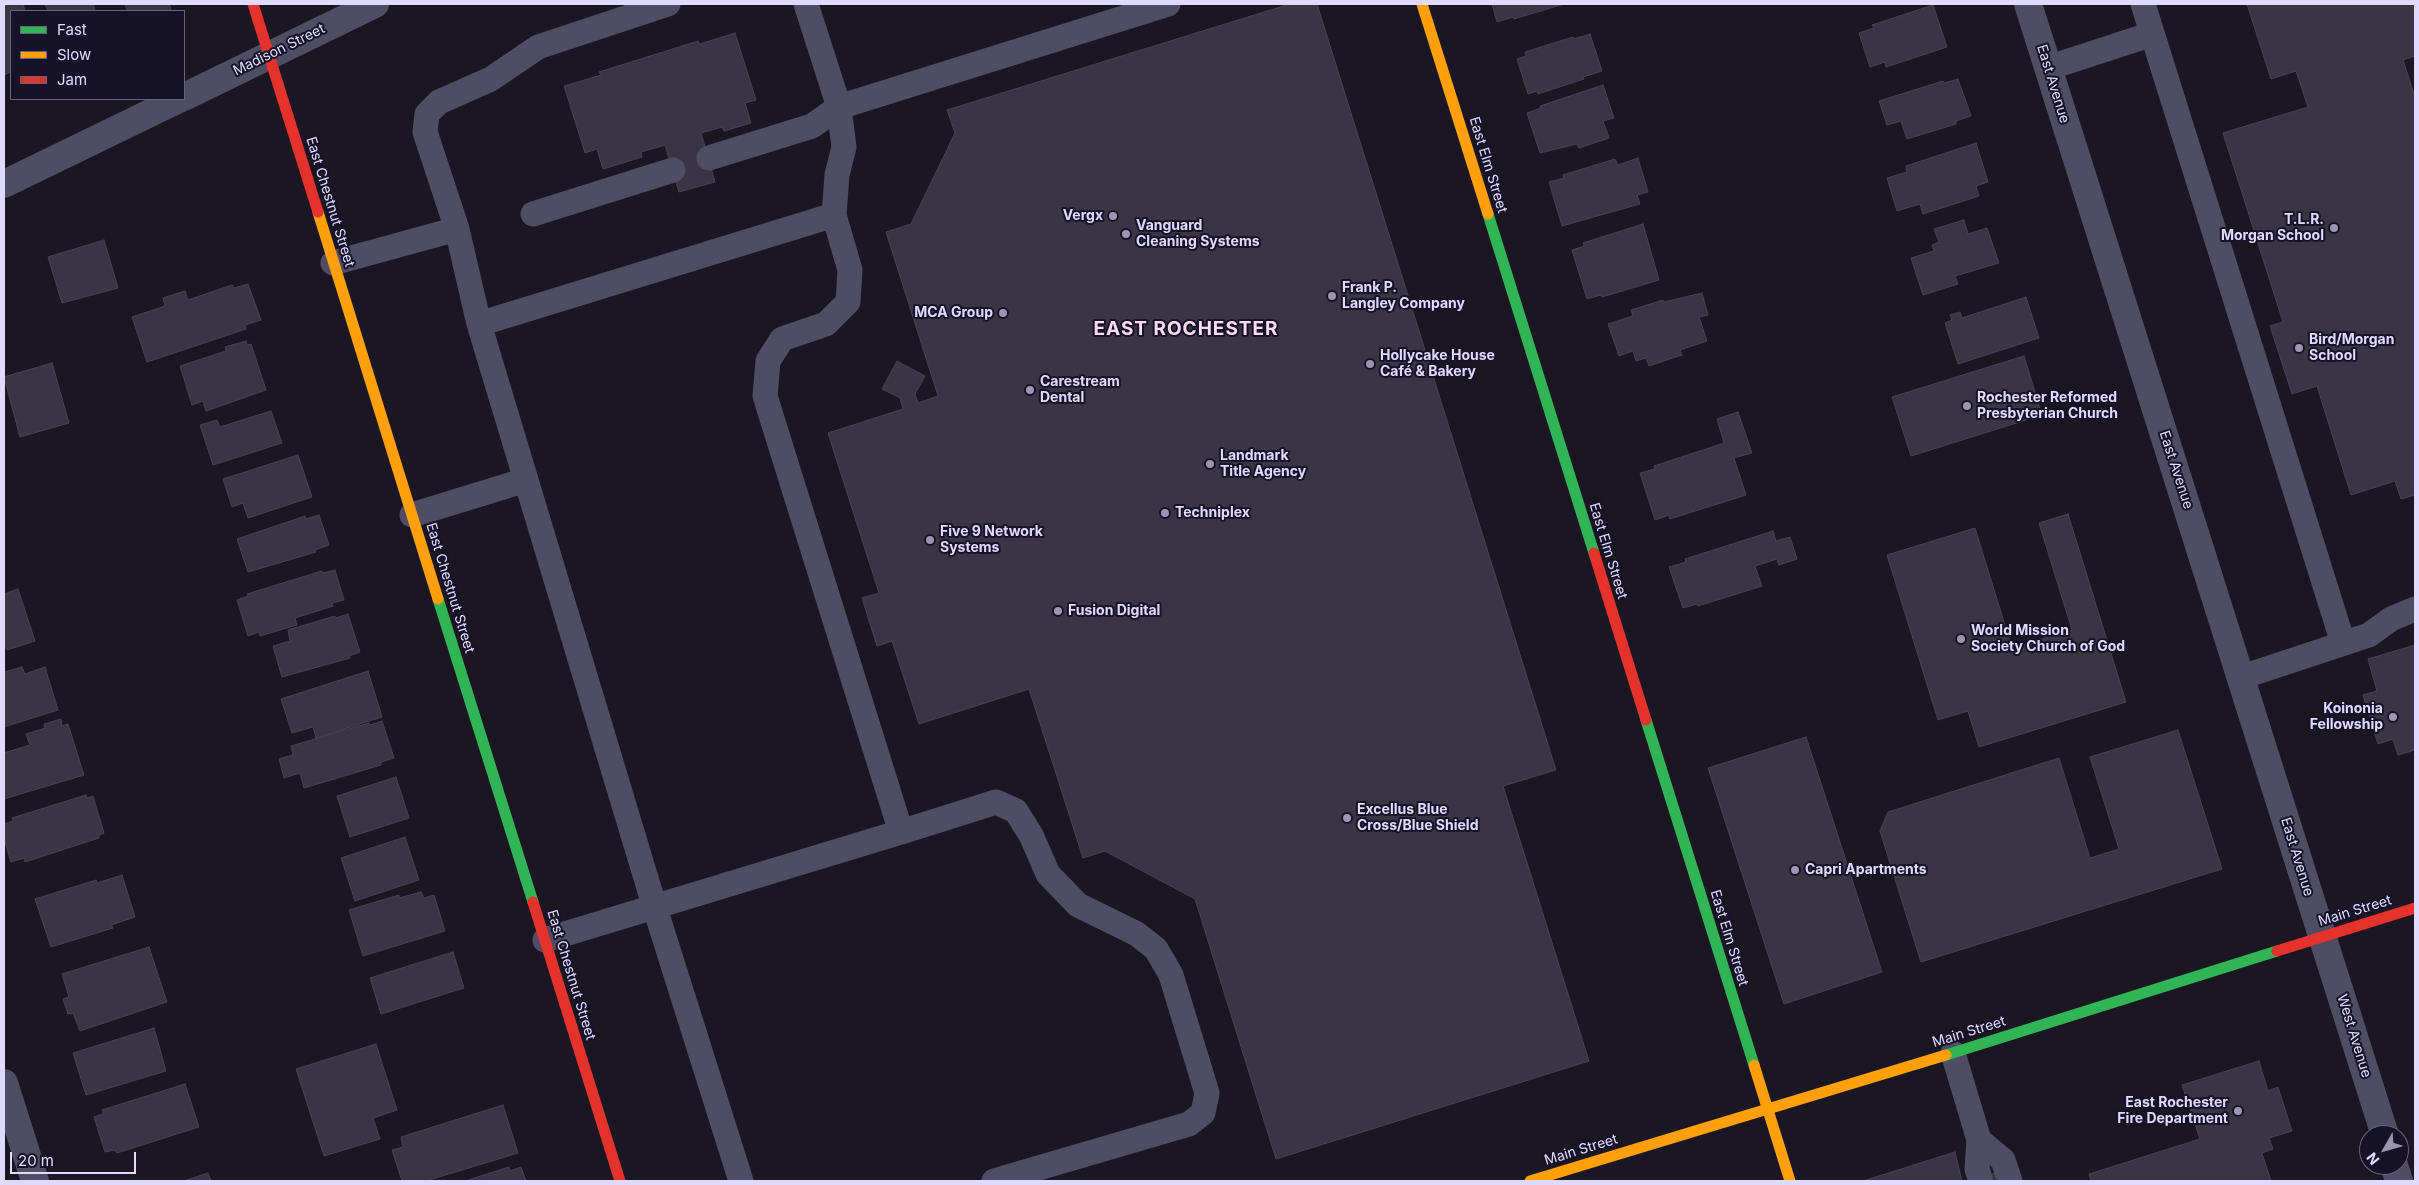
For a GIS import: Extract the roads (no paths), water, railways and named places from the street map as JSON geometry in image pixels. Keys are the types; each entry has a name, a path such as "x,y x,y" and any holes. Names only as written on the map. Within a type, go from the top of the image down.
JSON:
{"street":[{"name":"East Chestnut Street","path":"253,4 620,1181"},
{"name":"Madison Street","path":"185,97 375,4"},
{"name":"East Elm Street","path":"1422,4 1790,1181"},
{"name":"East Avenue","path":"2028,4 2242,677 2322,937"},
{"path":"4,184 177,100"},
{"name":"Main Street","path":"1530,1181 1953,1053 2415,908"},
{"name":"West Avenue","path":"2322,937 2382,1125"},
{"path":"4,1083 35,1181"}],"lane":[{"path":"668,4 538,47 491,79 439,102 427,114 425,132 456,230 479,324 654,908 741,1181"},
{"path":"806,4 839,107 844,147 837,175 834,215 850,270 848,302 826,324 782,339 768,361 765,396 901,832"},
{"path":"709,158 812,126 839,107 1168,4"},
{"path":"2143,4 2343,643"},
{"path":"2048,68 2152,34"},
{"path":"533,214 673,170"},
{"path":"479,324 834,215"},
{"path":"333,263 456,230"},
{"path":"412,515 526,480"},
{"path":"2242,677 2369,635 2391,619 2415,609"},
{"path":"545,940 996,802 1016,810 1031,835 1048,874 1078,905 1137,934 1156,949 1170,975 1207,1094 1203,1113 1189,1124 994,1181"},
{"path":"1953,1053 1980,1140 1978,1169 1980,1178"},
{"path":"1980,1140 2003,1160 2010,1181"}],"place":[{"name":"Vergx","path":"1113,216"},
{"name":"T.L.R. Morgan School","path":"2334,228"},
{"name":"Vanguard Cleaning Systems","path":"1126,234"},
{"name":"Frank P. Langley Company","path":"1332,296"},
{"name":"MCA Group","path":"1003,313"},
{"name":"Bird/Morgan School","path":"2299,348"},
{"name":"Hollycake House Café & Bakery","path":"1370,364"},
{"name":"Carestream Dental","path":"1030,390"},
{"name":"Rochester Reformed Presbyterian Church","path":"1967,406"},
{"name":"Landmark Title Agency","path":"1210,464"},
{"name":"Techniplex","path":"1165,513"},
{"name":"Five 9 Network Systems","path":"930,540"},
{"name":"Fusion Digital","path":"1058,611"},
{"name":"World Mission Society Church of God","path":"1961,639"},
{"name":"Koinonia Fellowship","path":"2393,717"},
{"name":"Excellus Blue Cross/Blue Shield","path":"1347,818"},
{"name":"Capri Apartments","path":"1795,870"},
{"name":"East Rochester Fire Department","path":"2238,1111"}],"district":[{"name":"EAST ROCHESTER","path":"1186,329"}]}
